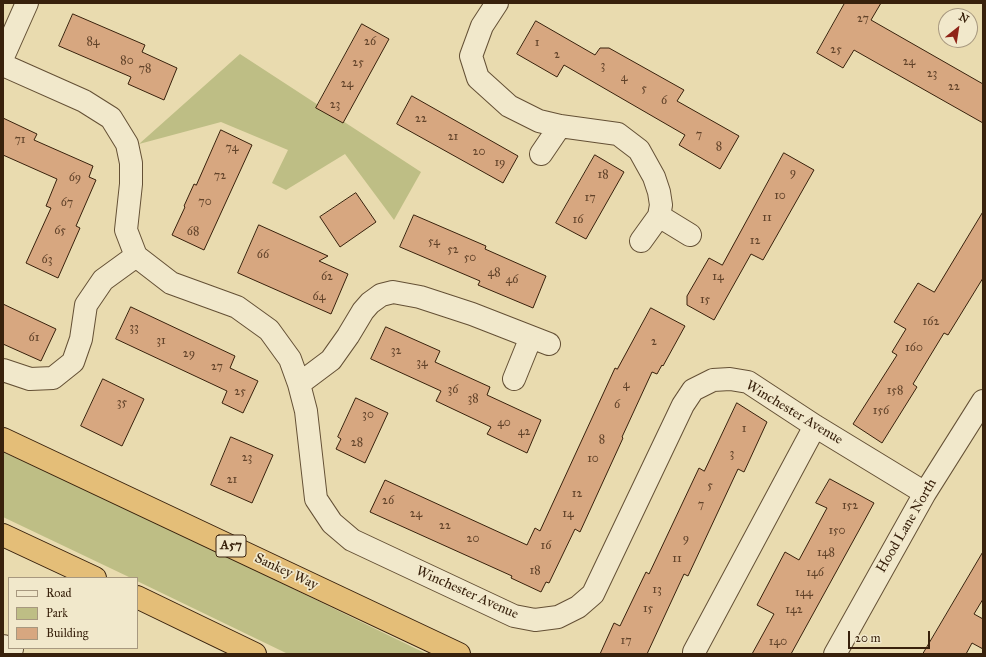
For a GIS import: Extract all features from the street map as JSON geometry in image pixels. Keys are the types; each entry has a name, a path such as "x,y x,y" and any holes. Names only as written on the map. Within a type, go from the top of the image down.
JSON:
{"highway":[{"name":"Sankey Way","path":"3,439 459,654"},
{"path":"3,535 93,577"},
{"path":"138,597 255,654"}],"street":[{"path":"3,57 27,3"},
{"path":"498,3 482,26 471,56 478,78 509,106 539,120 560,126 618,134 639,150 654,177 659,192 661,205 659,216 641,242"},
{"path":"3,65 84,101 111,118 127,144 131,163 131,184 126,230 136,256 103,280 86,305 81,339 73,362 53,378 30,379 3,370"},
{"path":"541,154 560,126"},
{"path":"659,216 690,235"},
{"name":"Winchester Avenue","path":"136,256 172,283 237,307 269,330 290,359 299,384 306,411 316,499 332,523 352,540 514,616 535,620 558,617 578,607 593,594 683,405 693,390 713,380 730,379 748,382 815,426 925,493"},
{"path":"299,384 331,360 370,303 381,295 393,292 405,293 420,297 472,314 540,341 514,379"},
{"name":"Hood Lane North","path":"835,654 925,493 983,401"},
{"path":"694,652 815,426"}],"green space":[{"path":"240,54 421,172 394,220 345,154 286,190 272,183 288,150 221,122 139,144"},
{"path":"3,452 158,523 427,654 288,654 138,581 138,577 129,577 3,517"}],"building":[{"path":"845,3 881,3 871,20 983,84 983,123 854,50 843,68 817,53"},
{"path":"73,14 145,45 142,52 177,68 164,100 128,84 131,77 59,46"},
{"path":"536,21 595,55 600,48 609,48 684,90 677,101 739,136 720,169 679,145 685,135 564,65 557,77 517,54"},
{"path":"362,24 389,39 343,123 316,108"},
{"path":"412,96 518,156 503,183 397,124"},
{"path":"3,118 37,134 34,140 93,166 89,177 96,180 76,226 80,228 58,278 26,263 51,208 46,206 57,179 3,155"},
{"path":"221,130 252,145 204,250 172,235 194,184 196,185"},
{"path":"784,153 814,170 763,260 751,254 714,320 687,305 687,296 709,258 722,265"},
{"path":"595,155 624,172 586,239 556,223"},
{"path":"356,193 376,222 340,247 320,217"},
{"path":"983,212 983,278 948,335 944,333 913,384 917,387 882,443 853,424 897,355 892,352 906,329 894,322 918,283 934,292"},
{"path":"414,215 486,246 485,249 546,276 533,308 478,285 480,281 400,247"},
{"path":"259,225 328,256 319,261 348,274 331,314 238,273"},
{"path":"3,304 56,329 41,361 3,344"},
{"path":"131,307 235,356 230,368 258,381 243,413 222,403 227,391 116,339"},
{"path":"651,308 685,326 663,366 662,365 657,374 652,372 580,532 575,529 549,583 546,582 541,592 511,578 512,576 370,512 385,480 527,545 535,528 540,531 615,368 617,369"},
{"path":"386,327 440,351 435,362 490,387 487,395 541,420 527,453 487,434 491,427 436,401 441,391 371,359"},
{"path":"103,379 144,399 122,446 81,426"},
{"path":"356,398 388,413 365,463 336,449 341,439 338,437"},
{"path":"737,403 767,422 744,472 738,469 688,576 684,574 647,654 600,654 614,623 620,626 646,572 649,574 699,468 704,471"},
{"path":"231,437 273,455 252,503 211,485"},
{"path":"830,479 874,503 791,654 752,654 774,614 757,605 785,552 799,560 827,508 816,503"},
{"path":"983,552 983,599 974,614 983,619 983,649 972,643 966,654 923,654"}]}
